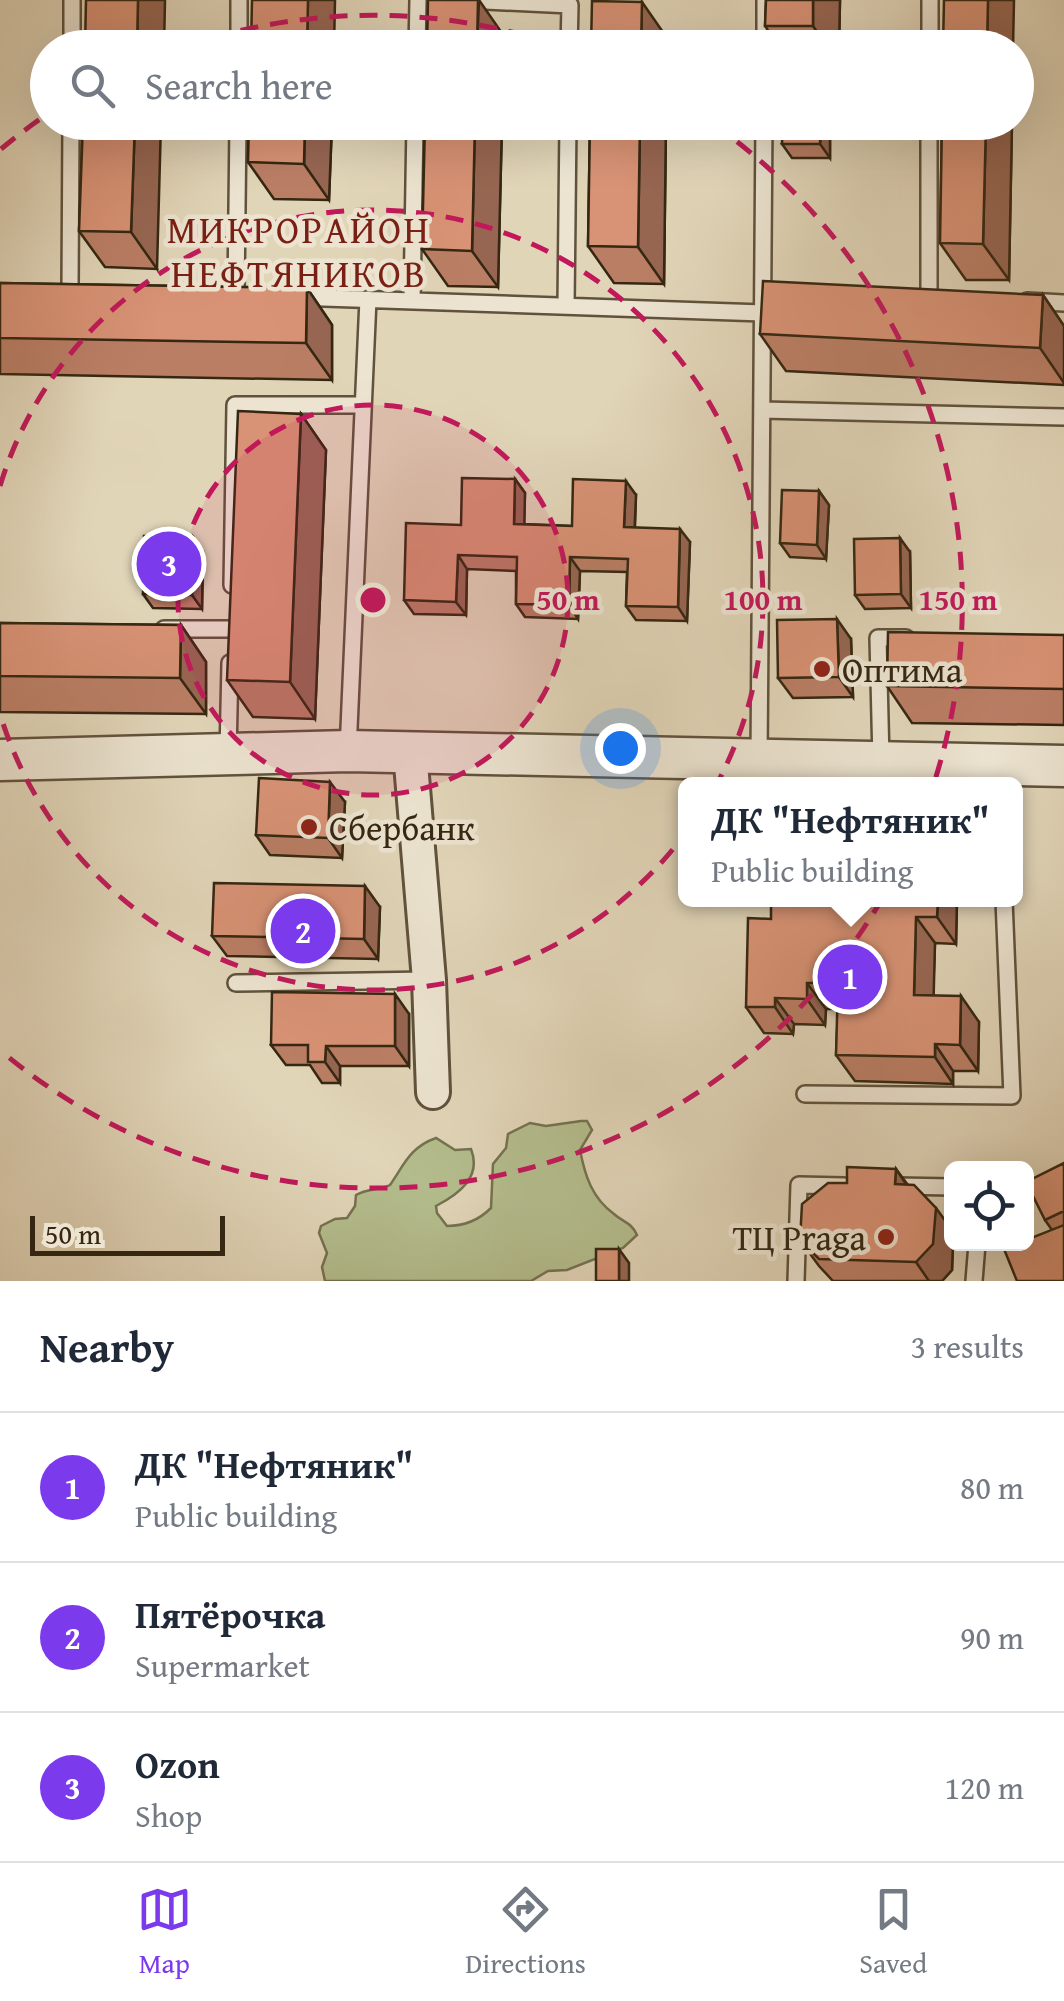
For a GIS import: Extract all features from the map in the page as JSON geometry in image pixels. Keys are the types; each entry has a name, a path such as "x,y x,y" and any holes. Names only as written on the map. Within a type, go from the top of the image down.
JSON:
{"street":[{"path":"0,760 348,751 881,760 998,774 1064,766"},
{"path":"410,752 429,980 433,1092"}],"lane":[{"path":"72,0 72,30"},
{"path":"238,30 239,0"},
{"path":"417,30 418,0"},
{"path":"465,0 570,5 569,30"},
{"path":"765,0 765,30"},
{"path":"930,0 930,30"},
{"path":"70,289 71,140"},
{"path":"236,294 238,140"},
{"path":"412,300 416,140"},
{"path":"566,306 568,140"},
{"path":"759,758 764,140"},
{"path":"928,297 930,140"},
{"path":"52,288 88,290"},
{"path":"763,290 781,290"},
{"path":"218,294 255,295"},
{"path":"274,296 763,312"},
{"path":"910,296 948,298"},
{"path":"348,751 368,299"},
{"path":"1006,300 1064,303"},
{"path":"228,754 235,406 364,405"},
{"path":"762,410 1064,417"},
{"path":"154,629 231,629"},
{"path":"881,760 878,638 915,638"},
{"path":"804,1094 1012,1096 1004,907"},
{"path":"236,983 429,980"},
{"path":"796,1281 799,1185 856,1186"},
{"path":"875,1186 944,1187"},
{"path":"974,1281 976,1251"}],"green space":[{"path":"587,1121 592,1130 580,1150 591,1186 606,1208 637,1235 623,1248 567,1270 548,1271 531,1281 325,1281 322,1267 327,1253 319,1233 321,1226 347,1218 355,1206 356,1195 390,1185 420,1146 436,1138 455,1150 471,1149 471,1176 453,1196 436,1206 447,1226 459,1225 491,1208 493,1164 506,1148 508,1134 530,1123 546,1126"}],"building":[{"path":"86,0 138,0 137,30 85,30"},
{"path":"252,0 308,0 307,30 251,30"},
{"path":"428,0 478,0 477,30 427,30"},
{"path":"766,0 813,0 813,26 765,26"},
{"path":"944,0 988,0 987,30 943,30"},
{"path":"592,1 642,2 641,30 591,30"},
{"path":"82,140 134,140 131,232 79,231"},
{"path":"249,140 305,140 304,164 248,162"},
{"path":"425,140 475,140 472,251 422,249"},
{"path":"590,140 640,140 638,247 588,246"},
{"path":"782,140 820,140 820,144 782,144"},
{"path":"942,140 986,140 983,244 940,243"},
{"path":"763,281 1043,295 1040,348 760,334"},
{"path":"0,283 307,288 306,343 0,338"},
{"path":"238,411 301,414 290,682 227,680"},
{"path":"462,478 515,479 514,524 572,526 573,479 626,481 624,527 680,529 678,607 626,606 628,559 570,557 569,605 516,604 517,557 458,555 456,602 404,600 406,523 461,525"},
{"path":"782,490 819,491 817,545 780,543"},
{"path":"144,536 193,537 192,595 143,594"},
{"path":"900,538 901,594 855,595 854,539"},
{"path":"837,619 839,677 778,678 777,620"},
{"path":"0,623 181,625 180,678 0,676"},
{"path":"888,632 1064,635 1064,689 887,686"},
{"path":"259,778 330,782 328,838 256,835"},
{"path":"214,883 365,886 364,939 212,936"},
{"path":"771,907 938,907 937,917 916,917 914,995 961,996 960,1045 935,1044 935,1057 836,1055 838,983 807,983 807,999 775,998 775,1007 746,1007 748,918 771,919"},
{"path":"272,992 395,994 395,1046 326,1046 325,1062 308,1062 308,1045 271,1045"},
{"path":"1064,1163 1064,1211 1045,1220 1034,1198 1034,1178"},
{"path":"847,1167 896,1169 895,1184 914,1185 936,1208 933,1244 916,1262 819,1259 800,1240 802,1204 828,1183 847,1183"},
{"path":"1064,1225 1064,1281 1017,1281 1005,1251 1034,1251 1034,1237"},
{"path":"596,1249 619,1249 619,1281 596,1281"}],"place":[{"name":"Ozon","path":"169,564"},
{"name":"Оптима","path":"822,669"},
{"name":"Сбербанк","path":"309,827"},
{"name":"Пятёрочка","path":"303,931"},
{"name":"ДК \"Нефтяник\"","path":"850,977"},
{"name":"ТЦ Praga","path":"886,1237"}],"district":[{"name":"МИКРОРАЙОН НЕФТЯНИКОВ","path":"299,251"}]}
